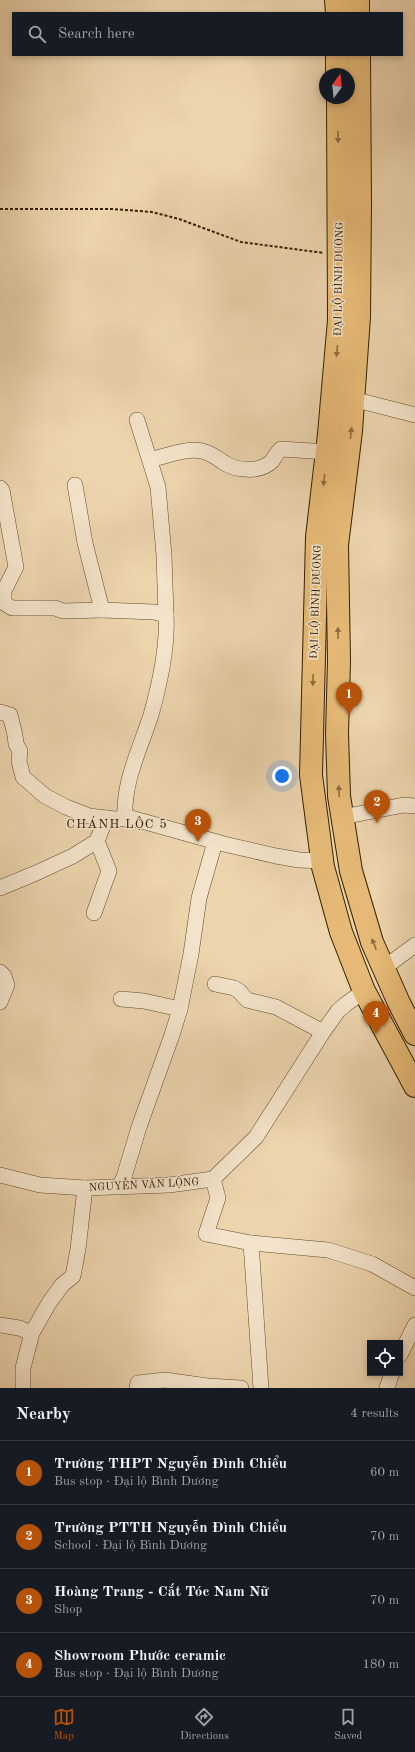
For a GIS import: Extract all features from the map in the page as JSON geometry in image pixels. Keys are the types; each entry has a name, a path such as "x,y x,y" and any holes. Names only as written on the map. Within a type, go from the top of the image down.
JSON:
{"highway":[{"path":"336,0 336,12"},
{"path":"358,0 358,12"},
{"path":"337,56 337,68"},
{"name":"ĐẠI LỘ BÌNH DƯƠNG","path":"358,56 360,204 359,317 353,399 338,545 339,661 337,734 339,796 350,871 372,942 415,1034"},
{"name":"ĐẠI LỘ BÌNH DƯƠNG","path":"338,104 339,320 327,452 317,537 312,775 323,861 341,932 364,991 415,1086"},
{"path":"364,991 386,974"}],"street":[{"path":"353,399 415,415"},
{"path":"125,818 124,802 130,778 151,714 163,660 167,629 164,554 158,487 137,420"},
{"path":"150,460 176,453 200,450 213,454 224,463 235,468 249,469 261,468 272,461 281,449 327,452"},
{"path":"75,485 85,543 102,610"},
{"path":"0,488 2,490 16,566 4,591 4,603 12,608 55,608 63,611 102,610 154,612 166,615"},
{"path":"0,712 10,715 16,744 20,751 19,761 23,777 45,796 66,807 89,816 106,818 132,818 215,842 284,857 323,861"},
{"path":"342,817 404,805 415,806"},
{"path":"0,888 48,868 97,841 106,818"},
{"path":"94,912 109,871 97,841"},
{"path":"119,1187 124,1177 139,1128 180,1009 200,898 215,842"},
{"path":"386,974 415,945"},
{"path":"0,972 4,976 7,985 0,1002"},
{"path":"215,984 234,988 247,1000 276,1007 323,1032"},
{"name":"NGUYỄN VĂN LỘNG","path":"0,1175 40,1185 85,1188 169,1185 213,1180 256,1136 338,1011 350,1000 364,991"},
{"path":"121,999 144,1001 180,1009"},
{"path":"213,1180 218,1198 206,1234 251,1243 328,1250 372,1264 415,1288"},
{"path":"23,1388 23,1368 32,1333 49,1303 62,1286 73,1276 78,1249 85,1188"},
{"path":"251,1243 261,1388"},
{"path":"0,1325 19,1328 32,1333"},
{"path":"403,1349 415,1325"},
{"path":"387,1388 391,1376"},
{"path":"137,1388 138,1383 165,1380 207,1386 241,1388"}],"path":[{"path":"0,210 112,208 152,212 179,219 241,242 339,255"}],"place":[{"name":"Trường THPT Nguyễn Đình Chiểu","path":"349,715"},
{"name":"Trường PTTH Nguyễn Đình Chiểu","path":"377,823"},
{"name":"Hoàng Trang - Cắt Tóc Nam Nữ","path":"198,842"},
{"name":"Showroom Phước ceramic","path":"376,1034"}],"district":[{"name":"CHÁNH LỘC 5","path":"117,823"}]}
